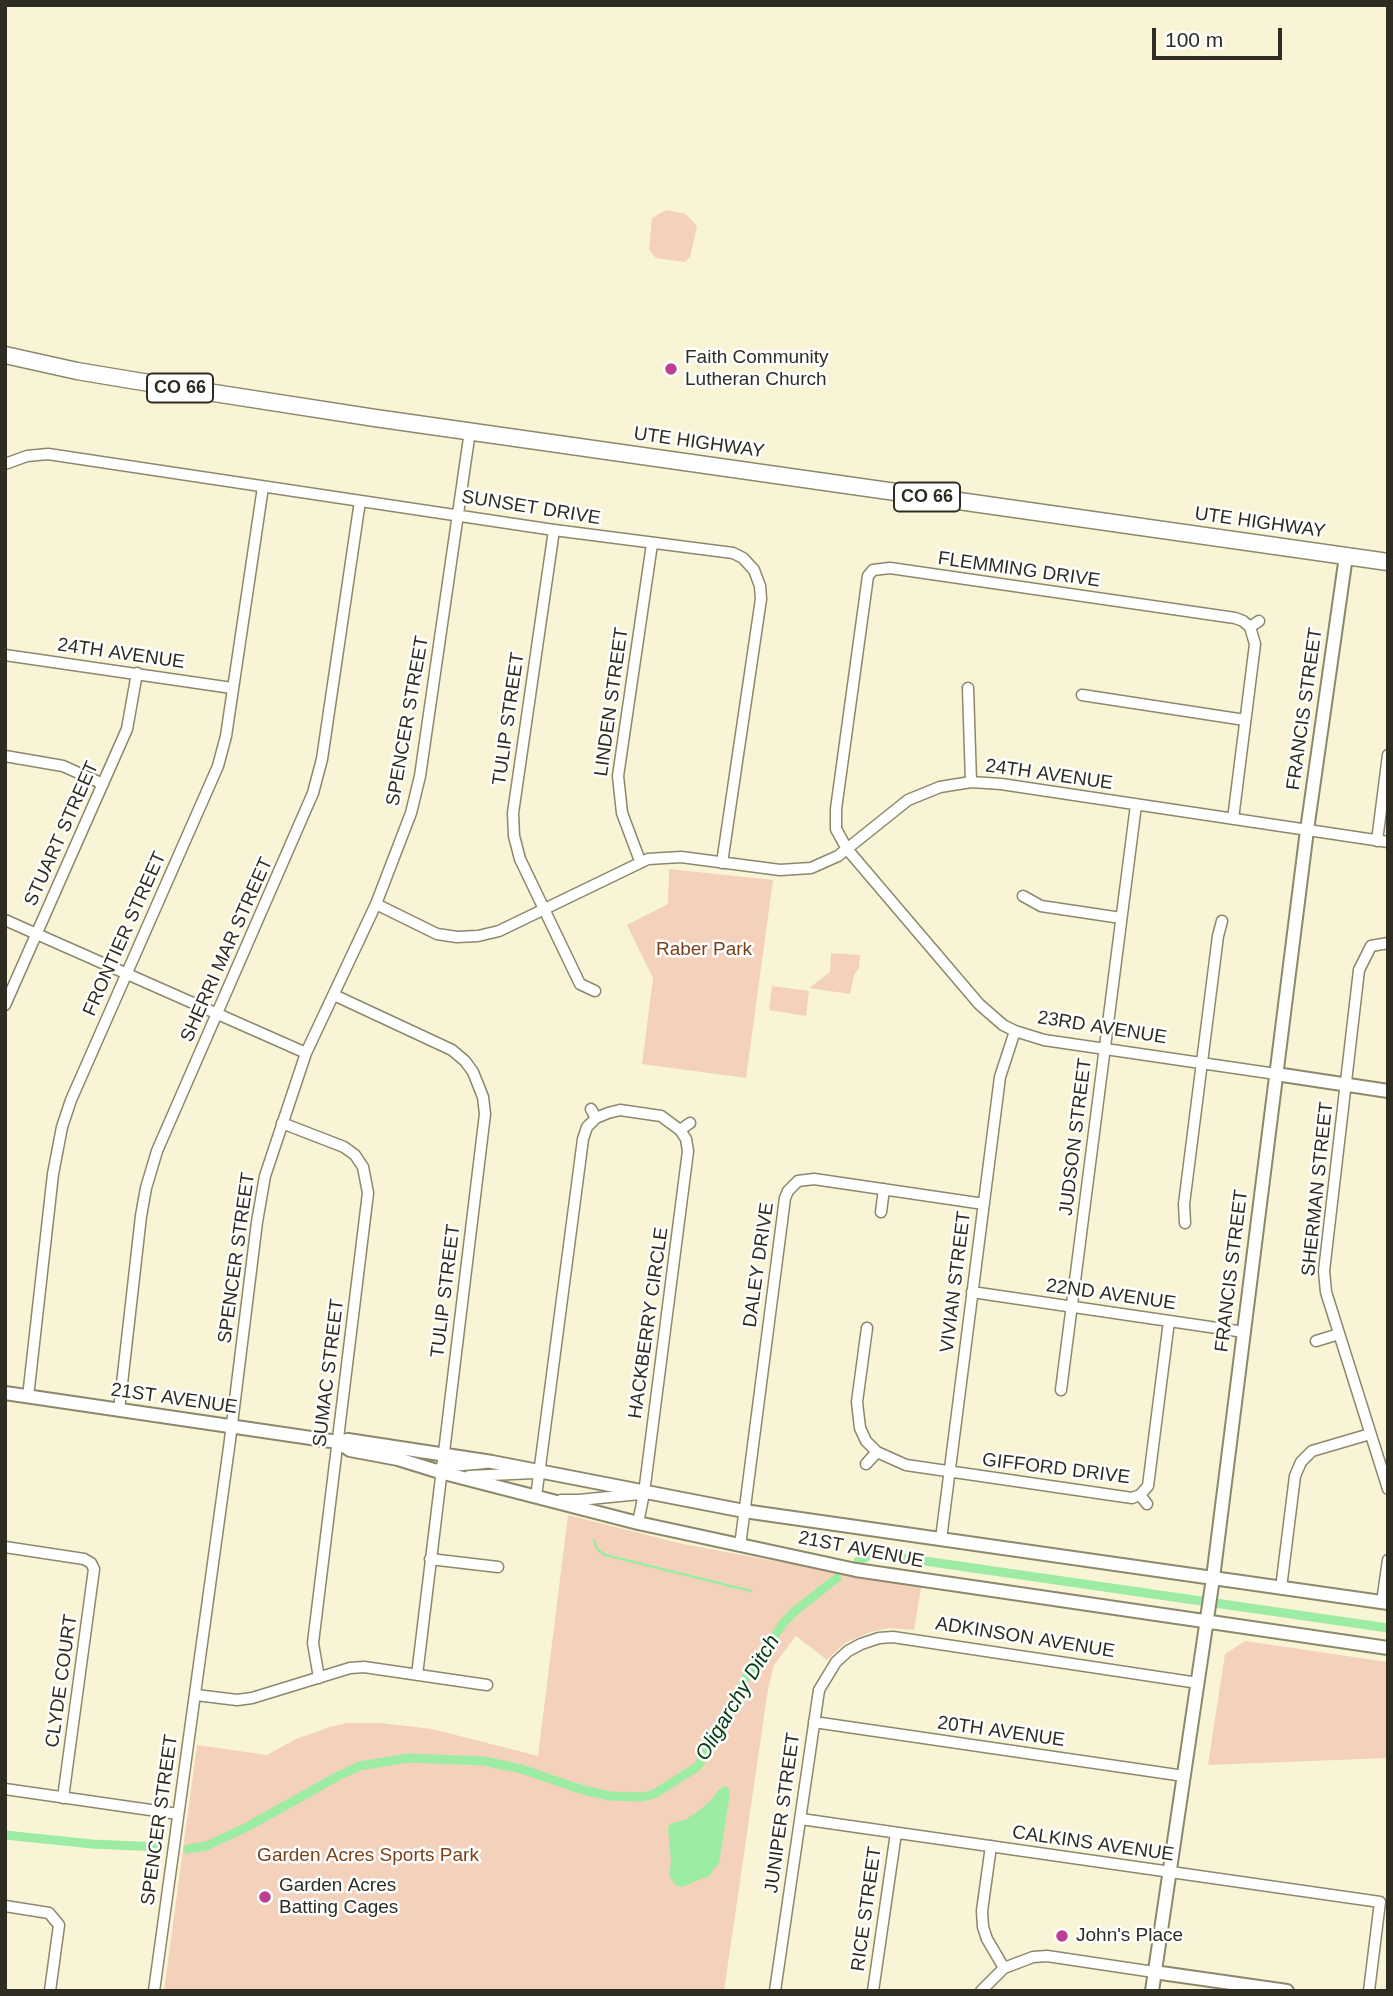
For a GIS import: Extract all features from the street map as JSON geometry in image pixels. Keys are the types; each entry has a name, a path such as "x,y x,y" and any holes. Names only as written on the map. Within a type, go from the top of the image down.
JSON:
{"main road":[{"name":"UTE HIGHWAY","path":"5,355 125,379 470,431 1388,562"}],"street":[{"name":"SPENCER STREET","path":"154,1991 265,1176 306,1053 376,904 411,813 420,776 470,431"},
{"name":"SUNSET DRIVE","path":"5,464 27,456 48,454 554,530 733,553 743,558 751,566 760,586 761,599 722,863"},
{"name":"FRONTIER STREET","path":"28,1397 53,1174 60,1137 71,1100 218,766 226,736 263,486"},
{"name":"SHERRI MAR STREET","path":"119,1410 146,1188 158,1151 313,793 322,759 359,501"},
{"name":"TULIP STREET","path":"554,530 513,813 514,836 520,859 580,984 595,991"},
{"name":"LINDEN STREET","path":"640,861 622,813 618,776 652,544"},
{"name":"FRANCIS STREET","path":"1152,1991 1208,1617 1307,830 1346,556"},
{"name":"FLEMMING DRIVE","path":"847,849 836,829 836,809 870,567 1235,618 1250,627"},
{"path":"1233,819 1255,644 1250,627 1259,621"},
{"name":"24TH AVENUE","path":"5,655 232,688"},
{"name":"STUART STREET","path":"5,1005 127,729 137,673"},
{"path":"968,688 971,782"},
{"path":"1082,695 1245,720"},
{"path":"1382,841 1388,755"},
{"path":"5,756 63,766 103,784"},
{"name":"24TH AVENUE","path":"376,904 437,934 478,936 499,930 545,909 640,861 663,856 795,871 824,864 908,800 940,787 971,782 1382,841"},
{"name":"JUDSON STREET","path":"1061,1390 1136,805"},
{"name":"23RD AVENUE","path":"847,849 979,1004 1003,1025 1015,1031 1044,1040 1388,1091"},
{"path":"1023,896 1041,906 1121,918"},
{"path":"5,920 306,1053"},
{"path":"1185,1223 1184,1204 1222,922"},
{"name":"SHERMAN STREET","path":"1388,943 1371,946 1359,970 1324,1272 1326,1292 1388,1489"},
{"name":"TULIP STREET","path":"334,995 452,1050 473,1072 483,1097 484,1132 417,1675"},
{"name":"VIVIAN STREET","path":"941,1539 1000,1077 1015,1031"},
{"path":"644,1493 579,1500 541,1498 539,1469 583,1139 593,1113 620,1110 641,1112 661,1116 680,1130 690,1123"},
{"name":"SUMAC STREET","path":"282,1123 344,1147 355,1155 366,1177 368,1205 313,1643 318,1678"},
{"name":"HACKBERRY CIRCLE","path":"638,1523 688,1152 686,1139 680,1130"},
{"path":"787,1175 792,1185"},
{"name":"DALEY DRIVE","path":"740,1546 785,1198 792,1185 806,1179 814,1179 984,1204"},
{"path":"881,1212 884,1189"},
{"name":"22ND AVENUE","path":"972,1292 1244,1332"},
{"name":"GIFFORD DRIVE","path":"877,1452 906,1465 950,1473 1143,1500 1148,1486 1169,1321"},
{"path":"866,1464 877,1452 866,1441 860,1428 857,1402 867,1328"},
{"path":"1316,1341 1339,1334"},
{"name":"21ST AVENUE","path":"5,1393 338,1442 348,1440 441,1465 458,1477 638,1523 908,1580 1208,1617 1388,1648"},
{"path":"1282,1588 1295,1476 1301,1462 1312,1451 1370,1434"},
{"name":"21ST AVENUE","path":"338,1442 350,1450 398,1459 441,1465 492,1462 539,1469 644,1493 744,1511 941,1539 1212,1584 1282,1588 1385,1602"},
{"path":"458,1477 528,1474 539,1469"},
{"name":"CLYDE COURT","path":"5,1548 84,1559 91,1563 94,1569 63,1797"},
{"path":"430,1559 498,1567"},
{"path":"1385,1602 1388,1560"},
{"name":"ADKINSON AVENUE","path":"848,1651 861,1644 893,1637 1198,1682"},
{"name":"JUNIPER STREET","path":"775,1991 819,1690 836,1662 848,1651"},
{"path":"196,1695 237,1700 252,1698 351,1668 364,1667 487,1685"},
{"name":"20TH AVENUE","path":"814,1722 1184,1776"},
{"path":"5,1790 178,1814"},
{"name":"CALKINS AVENUE","path":"801,1819 1380,1902 1369,1991"},
{"name":"RICE STREET","path":"873,1991 895,1833"},
{"path":"991,1846 982,1911 987,1938 1004,1968"},
{"path":"5,1906 49,1913 59,1925 50,1991"},
{"path":"981,1991 989,1980 1004,1968 1025,1959 1047,1956 1287,1991"}],"green space":[{"path":"666,210 686,214 697,226 690,257 685,262 656,258 649,250 652,218"},
{"name":"Raber Park","path":"669,869 773,880 746,1078 642,1064 653,978 627,925 668,904"},
{"path":"831,953 860,955 859,968 854,975 850,994 809,988 830,972"},
{"path":"772,986 809,991 806,1016 769,1010"},
{"name":"Garden Acres Sports Park","path":"568,1515 683,1544 921,1588 914,1630 890,1628 870,1632 845,1643 827,1660 796,1636 774,1665 768,1689 724,1991 164,1991 197,1745 267,1755 296,1739 330,1727 346,1723 381,1723 432,1729 538,1756"},
{"path":"1245,1641 1388,1662 1388,1758 1208,1765 1225,1654"}],"shaded area":[{"path":"725,1786 730,1789 730,1793 719,1863 709,1876 682,1887 676,1886 669,1875 671,1862 668,1827 701,1809"}],"waterway":[{"name":"Oligarchy Ditch","path":"594,1540 597,1549 605,1555 751,1591"},
{"name":"Oligarchy Ditch","path":"858,1561 872,1554 890,1556 1388,1628"},
{"name":"Oligarchy Ditch","path":"188,1849 206,1846 247,1827 360,1766 408,1758 484,1761 521,1769 610,1796 642,1797 654,1794 697,1767 745,1679 784,1622 837,1578"},
{"name":"Oligarchy Ditch","path":"5,1835 92,1844 160,1847"}],"place":[{"name":"Faith Community Lutheran Church","path":"671,369"},
{"name":"Garden Acres Batting Cages","path":"265,1897"},
{"name":"John's Place","path":"1062,1936"}]}
